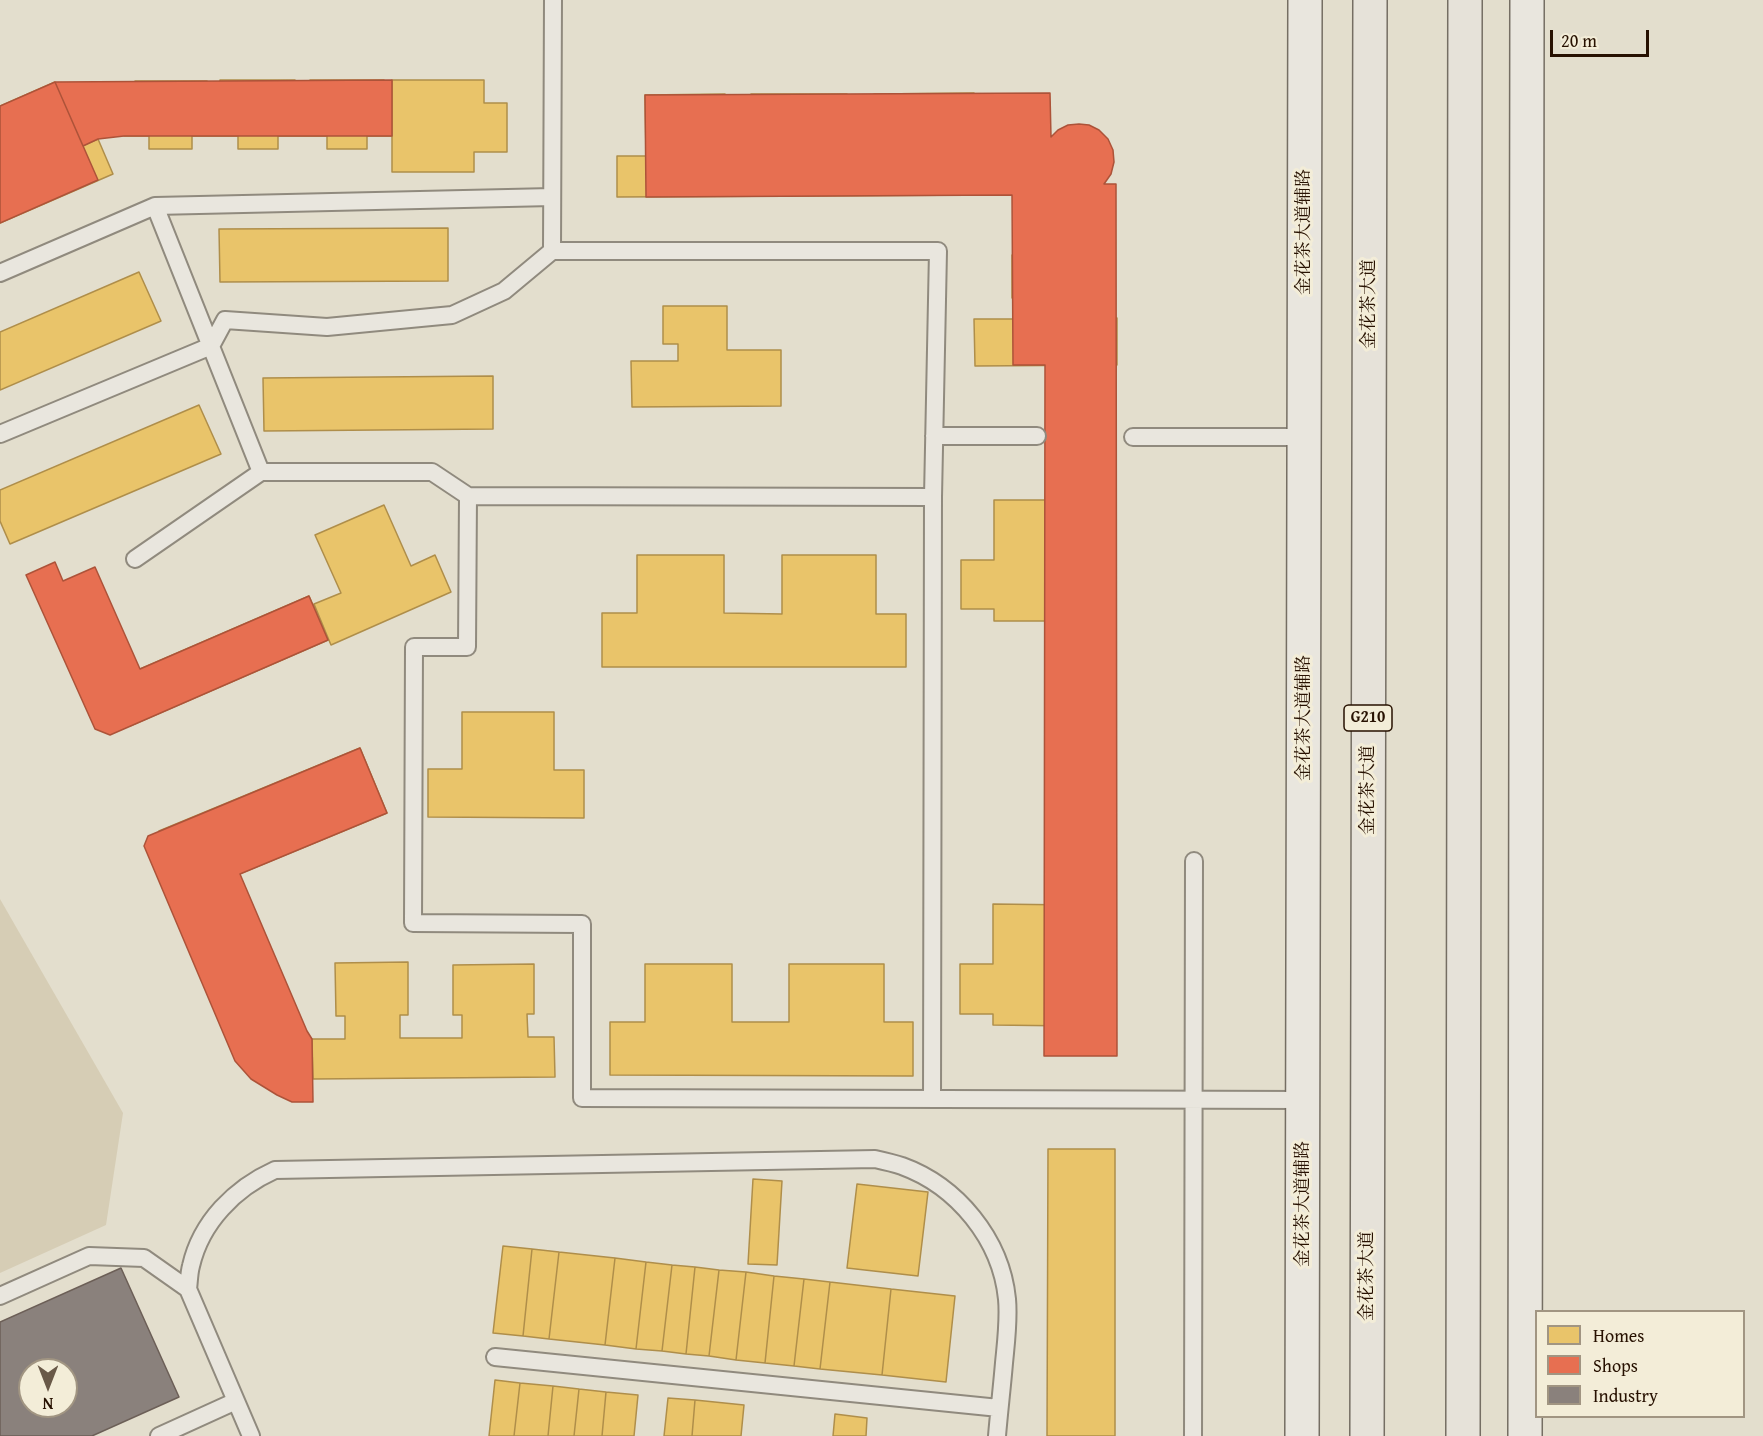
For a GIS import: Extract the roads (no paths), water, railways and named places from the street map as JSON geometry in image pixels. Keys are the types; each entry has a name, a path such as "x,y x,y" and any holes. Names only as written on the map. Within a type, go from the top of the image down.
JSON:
{"highway":[{"name":"金花茶大道","path":"1367,1436 1370,0"},
{"path":"1462,1436 1465,0"}],"street":[{"name":"金花茶大道辅路","path":"1302,1436 1305,0"},
{"path":"1525,1436 1527,0"}],"lane":[{"path":"552,251 553,0"},
{"path":"0,273 155,206 552,197"},
{"path":"155,206 261,472"},
{"path":"0,434 211,346 225,320 327,327 452,315 504,291 552,251 938,251 933,496 932,1099"},
{"path":"934,436 1037,436"},
{"path":"1133,437 1304,437"},
{"path":"135,559 261,472 432,472 468,496 933,496"},
{"path":"468,496 467,647 414,647 413,923 582,924 582,1098 1303,1100"},
{"path":"1192,1436 1194,861"},
{"path":"251,1436 188,1289 191,1265 199,1243 211,1221 241,1190 257,1178 275,1170 875,1159 901,1166 926,1177 949,1192 984,1232 995,1253 1007,1298 1008,1320 997,1436"},
{"path":"0,1296 90,1256 144,1258 188,1289"},
{"path":"495,1357 999,1408"},
{"path":"159,1436 236,1401"}]}
